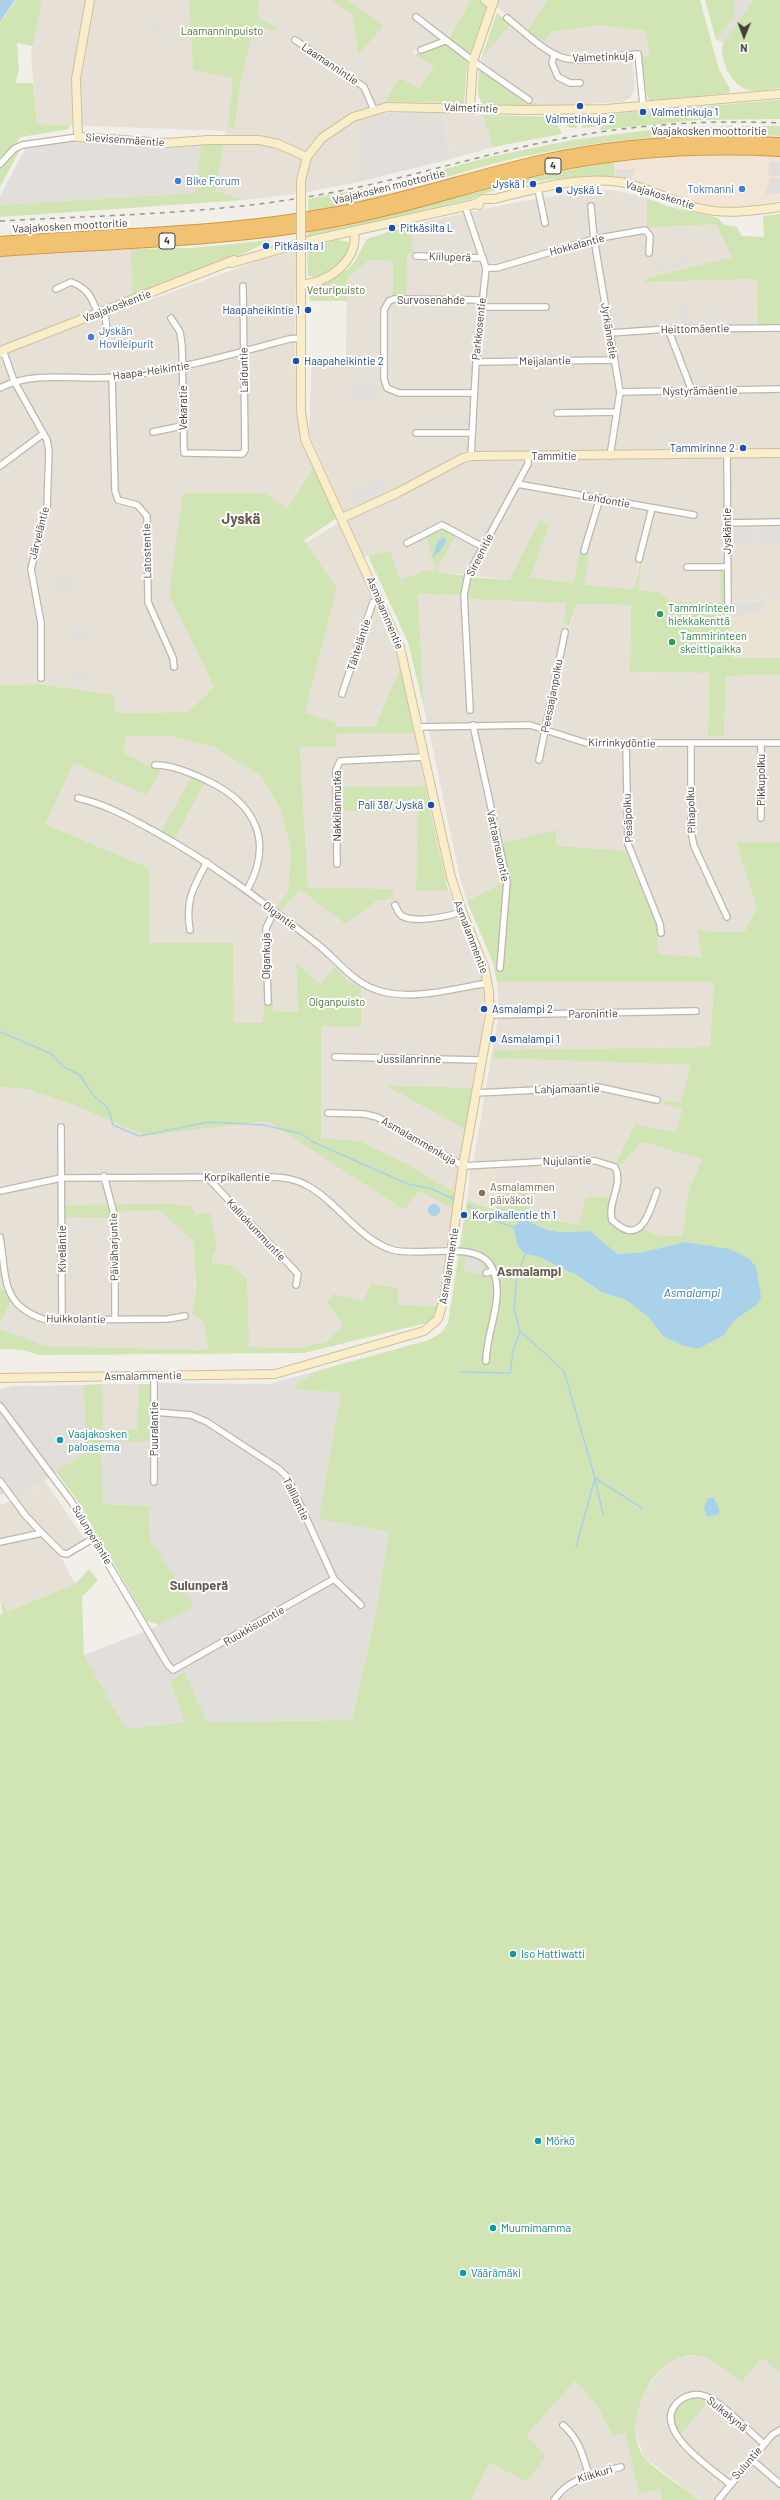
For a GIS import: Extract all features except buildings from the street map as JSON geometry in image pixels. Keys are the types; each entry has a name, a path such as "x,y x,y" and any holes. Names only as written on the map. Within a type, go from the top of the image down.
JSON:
{"highway":[{"name":"Vaajakosken moottoritie","path":"0,242 216,229 284,221 399,199 546,159 634,144 721,141 780,143"},
{"name":"Vaajakosken moottoritie","path":"0,251 190,239 285,230 362,216 537,170 606,158 689,150 780,151"}],"street":[{"name":"Sievisenmäentie","path":"90,0 76,79 78,137 167,143 208,140 259,140 278,144 307,157"},
{"path":"470,108 473,61 490,2"},
{"path":"416,17 445,41 528,100"},
{"name":"Valmetinkuja","path":"507,18 554,54 574,59 638,54 643,106"},
{"name":"Laamannintie","path":"295,40 364,87 374,110"},
{"path":"421,50 445,41"},
{"path":"554,54 552,63 558,77 570,83 580,82"},
{"name":"Valmetintie","path":"302,284 302,180 307,157 322,138 334,128 353,117 374,110 401,106 559,110 643,106 780,94"},
{"path":"0,164 14,148 22,145 78,137"},
{"name":"Vaajakoskentie","path":"1,351 232,263 240,257 250,256 474,204 479,205 494,199 538,189 576,182 606,181 634,185 710,210 737,212 780,208"},
{"path":"538,189 545,223"},
{"name":"Parkkosentie","path":"465,206 486,268 476,362 471,433 471,456"},
{"name":"Jyrkännetie","path":"591,206 594,240 610,333 613,360 620,392 610,456"},
{"path":"302,284 309,284 320,279 346,263 355,247 354,231"},
{"name":"Hokkalantie","path":"486,268 497,268 594,240 647,231 650,236 649,253"},
{"name":"Kiiluperä","path":"416,256 483,258"},
{"path":"56,289 72,282 84,287 101,312 106,334"},
{"name":"Asmalammentie","path":"0,1378 275,1374 424,1331 435,1324 441,1312 452,1251 463,1166 490,1015 488,983 480,953 462,911 451,877 400,647 305,439 301,411 302,284"},
{"name":"Laiduntie","path":"184,453 240,455 244,453 243,286"},
{"name":"Survosenahde","path":"474,394 399,393 387,388 384,379 384,310 389,301 394,299 483,300"},
{"path":"482,307 546,307"},
{"name":"Vekaratie","path":"171,318 180,332 183,368 182,426 184,453"},
{"name":"Heittomäentie","path":"610,333 668,329 780,328"},
{"path":"668,329 692,391"},
{"name":"Haapa-Heikintie","path":"0,388 14,381 33,378 112,377 183,368 289,339 301,338"},
{"name":"Järveläntie","path":"1,351 14,381 43,434 49,451 47,507 31,569 40,611 41,678"},
{"name":"Meijalantie","path":"476,362 613,360"},
{"name":"Latostentie","path":"112,377 115,491 118,500 137,505 147,516 148,602 173,658 174,667"},
{"name":"Nystyrämäentie","path":"620,392 780,389"},
{"path":"557,413 616,412"},
{"path":"153,432 182,426"},
{"path":"416,433 471,433"},
{"path":"0,466 43,434"},
{"name":"Tammitie","path":"342,518 397,493 463,458 471,456 610,456 780,453"},
{"name":"Jyskäntie","path":"727,454 728,608"},
{"name":"Sireenitie","path":"470,710 464,596 468,576 528,464 528,456"},
{"name":"Lehdontie","path":"517,484 694,515"},
{"path":"584,551 600,498"},
{"path":"639,559 652,508"},
{"path":"727,523 780,522"},
{"path":"407,543 442,525 483,547"},
{"path":"687,567 728,567"},
{"name":"Tähteläntie","path":"342,694 373,602 379,599"},
{"name":"Peesaajanpolku","path":"539,760 564,632"},
{"name":"Vattaansuontie","path":"473,725 507,881 500,968"},
{"name":"Kirrinkydöntie","path":"418,726 530,725 545,728 586,743 626,745 780,743"},
{"name":"Pikkupolku","path":"761,743 761,818"},
{"name":"Pihapolku","path":"691,744 691,832 694,846 727,917"},
{"name":"Pesäpolku","path":"626,745 628,844 660,924 661,932"},
{"name":"Nakkilanmutka","path":"337,864 336,770 340,761 416,759 424,757"},
{"path":"155,765 167,765 197,775 227,791 248,810 258,831 260,851 256,873 247,890"},
{"name":"Olgantie","path":"78,798 116,810 207,862 247,890 327,951 355,980 376,990 389,993 415,994 488,983"},
{"path":"190,930 188,902 190,892 207,862"},
{"path":"395,905 400,914 407,917 447,917 462,911"},
{"name":"Olgankuja","path":"268,1002 266,928 274,912"},
{"name":"Paronintie","path":"490,1015 696,1011"},
{"name":"Jussilanrinne","path":"335,1057 482,1060"},
{"name":"Lahjamaantie","path":"476,1093 598,1087 657,1100"},
{"name":"Asmalammenkuja","path":"328,1113 364,1114 377,1117 463,1166"},
{"name":"Kiveläntie","path":"61,1127 62,1320"},
{"name":"Nujulantie","path":"463,1166 576,1160 596,1160 610,1164 615,1167 618,1178 611,1206 612,1220 621,1227 631,1230 640,1228 646,1223 657,1191"},
{"name":"Korpikallentie","path":"0,1191 62,1178 104,1176 274,1176 292,1179 308,1185 377,1243 393,1250 411,1253 452,1251 479,1255 488,1261 493,1271"},
{"name":"Päiväharjuntie","path":"104,1176 115,1218 115,1319"},
{"name":"Kalliokummuntie","path":"207,1177 298,1274 296,1285"},
{"name":"Huikkolantie","path":"0,1237 10,1294 15,1303 27,1314 46,1320 168,1319 185,1316"},
{"path":"486,1273 493,1271 497,1294 486,1361"},
{"name":"Puuralantie","path":"154,1376 154,1482"},
{"name":"Sulunperäntie","path":"0,1406 71,1501 161,1653 173,1670"},
{"name":"Tallilantie","path":"154,1412 191,1415 207,1422 279,1469 288,1478 334,1579 361,1605"},
{"path":"0,1481 25,1515 62,1554 67,1554 94,1538"},
{"path":"0,1542 42,1533"},
{"name":"Ruukkisuontie","path":"173,1670 334,1579"},
{"name":"Sulkakynä","path":"730,2484 675,2435 671,2418 676,2403 682,2398 697,2394 712,2399 764,2444"},
{"path":"563,2425 572,2434 580,2447 589,2476"},
{"name":"Suluntie","path":"718,2500 751,2458 772,2435 780,2430"},
{"path":"751,2458 780,2484"},
{"name":"Kiikkuri","path":"554,2500 566,2485 589,2476 621,2467"}],"shaded area":[{"path":"42,0 189,0 193,69 234,78 228,127 235,127 241,80 255,24 274,31 276,27 257,17 260,0 330,0 352,14 358,55 384,26 347,0 471,0 448,41 443,36 440,40 411,52 434,66 419,90 383,105 381,114 360,123 358,182 296,194 244,200 216,191 226,131 37,124 31,53"},
{"path":"488,0 548,0 527,31 543,43 551,32 600,25 645,31 650,55 632,58 635,88 631,97 623,102 542,106 480,64 481,59 513,20"},
{"path":"735,0 753,0 723,43 716,40 734,17"},
{"path":"153,18 163,24 159,33 147,28 146,25"},
{"path":"166,27 170,27 174,33 170,39 166,39 162,35 162,31"},
{"path":"399,112 441,113 451,159 358,182 360,123 381,114"},
{"path":"441,113 483,115 493,147 451,159"},
{"path":"78,140 201,143 195,193 0,205 0,196 26,147"},
{"path":"694,156 780,156 780,201 762,203 747,209 722,209 698,204 615,178 614,162"},
{"path":"770,161 780,162 780,176 768,176"},
{"path":"637,168 631,179 617,177 616,170"},
{"path":"769,178 780,178 780,193 766,195 766,189 769,188"},
{"path":"613,190 647,198 648,228 716,224 732,257 646,278 644,282 757,279 758,328 780,328 780,599 731,602 731,610 724,610 721,571 721,602 671,601 659,592 638,590 642,563 639,562 634,589 584,585 588,554 579,553 573,583 529,577 549,525 510,580 426,570 399,581 390,550 364,557 309,434 312,357 346,358 347,277 370,260 393,261 393,298 407,254 414,253 410,225 517,202 586,191"},
{"path":"131,249 133,306 263,259 296,250 295,360 302,439 314,467 287,509 169,595 214,687 188,712 115,713 113,695 39,684 0,685 0,257"},
{"path":"686,256 689,263 659,272 656,265"},
{"path":"681,305 688,305 689,325 682,325"},
{"path":"707,308 726,308 726,316 707,317"},
{"path":"350,382 377,382 375,399 350,399"},
{"path":"381,478 386,489 353,504 350,499 353,491"},
{"path":"340,522 394,642 400,668 375,727 337,727 337,734 414,733 425,786 341,787 341,811 419,811 416,890 448,890 478,959 485,992 482,1036 473,1088 386,1085 465,1129 455,1193 409,1165 360,1141 321,1138 321,1026 361,988 347,980 335,967 320,984 296,962 298,1012 273,1011 264,1001 263,1023 234,1023 233,944 148,943 149,868 45,824 74,763 123,753 126,736 170,736 214,747 261,776 280,808 291,849 288,892 277,908 280,911 300,890 345,924 378,900 393,899 393,889 308,889 300,747 336,747 336,723 305,714 337,588 306,543"},
{"path":"734,529 756,530 755,544 734,544"},
{"path":"758,530 780,530 780,543 758,543"},
{"path":"73,577 73,590 51,590 51,578"},
{"path":"418,594 461,595 467,599 567,603 564,624 570,626 576,604 631,605 630,672 709,673 708,737 724,736 726,675 780,674 780,842 736,842 757,908 744,932 697,931 702,957 658,954 657,926 557,846 556,830 506,881 467,901 461,882 424,708"},
{"path":"780,599 780,658 730,659 731,602"},
{"path":"733,602 764,602 764,611 744,611 744,617 733,617"},
{"path":"71,628 91,628 90,639 71,639"},
{"path":"71,671 92,674 90,686 70,683"},
{"path":"497,982 714,982 710,1047 494,1050 493,1058 691,1065 681,1104 665,1100 664,1104 682,1108 676,1132 635,1124 616,1163 619,1167 642,1142 702,1159 689,1189 682,1236 655,1235 644,1228 631,1232 612,1226 610,1220 579,1225 547,1219 529,1209 536,1188 497,1186 493,1163 473,1163 499,1013"},
{"path":"0,1087 27,1089 71,1104 146,1136 268,1121 404,1209 419,1191 453,1209 447,1246 411,1251 377,1241 308,1182 292,1177 273,1174 104,1174 57,1176 0,1188"},
{"name":"Asmalammen päiväkoti","path":"494,1167 497,1186 496,1210 467,1201 470,1169"},
{"path":"68,1180 291,1180 306,1187 376,1245 411,1255 447,1253 439,1306 327,1302 343,1325 324,1342 297,1348 248,1347 247,1279 232,1265 215,1263 191,1206 176,1206 160,1210 195,1242 195,1288 204,1322 208,1350 45,1346 0,1329 0,1323 11,1301 6,1290 0,1288 0,1194"},
{"path":"466,1255 484,1259 482,1268 488,1269 487,1276 464,1271"},
{"path":"320,1370 297,1383 293,1389 341,1393 320,1519 389,1532 376,1612 352,1720 207,1722 170,1682 185,1722 126,1729 84,1655 149,1630 194,1606 150,1540 149,1506 103,1504 101,1441 156,1441 157,1383 269,1384"},
{"path":"102,1384 139,1384 138,1429 102,1429"},
{"path":"84,1385 85,1453 16,1500 10,1492 0,1495 0,1389 13,1386"},
{"path":"73,1412 77,1418 72,1428 65,1419"},
{"path":"75,1438 80,1449 57,1465 51,1455"},
{"path":"45,1481 85,1540 60,1555 75,1584 7,1612 0,1599 0,1505 16,1500"},
{"path":"698,2356 717,2362 742,2382 762,2358 780,2373 780,2500 700,2500 644,2457 637,2438 635,2413 644,2391 661,2370 676,2357"},
{"path":"575,2381 596,2404 613,2436 625,2433 639,2494 660,2489 662,2500 471,2500 490,2461 526,2482 539,2463 525,2435"}],"green space":[{"path":"16,0 42,0 33,46 17,43 19,71 15,83 33,83 37,124 69,125 69,129 21,137 17,141 20,150 0,187 0,23"},
{"name":"Laamanninpuisto","path":"189,0 260,0 257,17 277,27 274,31 255,24 241,80 235,127 228,127 233,78 193,70"},
{"path":"330,0 347,0 384,26 358,55 352,14"},
{"path":"471,0 480,0 488,7 469,56 448,41"},
{"path":"548,0 700,0 719,70 730,89 729,93 650,101 647,96 640,57 650,55 645,31 600,25 551,32 543,43 527,31"},
{"path":"705,0 735,0 734,17 716,40"},
{"path":"753,0 780,0 780,88 757,91 743,88 732,78 725,64 722,50 723,43"},
{"path":"497,13 511,24 481,59"},
{"path":"445,43 467,62 464,103 399,102 383,105 400,78 419,89 434,66 415,55"},
{"path":"479,70 529,103 535,102 542,106 483,104 478,92"},
{"path":"780,100 780,119 699,120 599,130 606,122 608,114"},
{"path":"483,115 558,117 558,126 562,134 493,147"},
{"path":"603,115 603,121 594,127 582,128 579,116"},
{"path":"567,116 576,119 577,128 571,128 564,124"},
{"path":"731,126 780,126 780,136 748,134 683,135 585,145 494,163 389,194 308,212 308,199 384,185 494,156 578,139 650,130"},
{"path":"201,143 224,144 216,191 244,200 0,217 0,205 195,193"},
{"path":"614,162 615,178 561,178 522,184 486,193 471,199 307,237 308,231 422,206 520,179"},
{"path":"647,198 667,206 718,218 724,225 737,227 742,236 764,237 763,216 780,214 780,328 758,328 757,279 644,282 646,278 732,257 716,224 647,228"},
{"name":"Veturipuisto","path":"410,225 414,253 407,254 406,298 393,298 393,261 370,260 347,277 347,301 310,301 309,293 311,290 347,270 354,263 367,239"},
{"path":"271,240 235,258 132,297 131,249 192,248"},
{"path":"337,240 350,242 347,255 342,262 329,272 322,275 314,277 308,276 307,248"},
{"name":"Olganpuisto","path":"314,467 337,518 304,540 337,588 305,713 336,723 336,729 337,727 375,727 400,668 414,733 336,734 336,747 300,747 308,888 393,889 393,899 378,900 345,924 300,890 280,911 276,908 288,892 291,849 280,808 261,776 214,747 170,736 126,736 123,753 160,771 147,795 74,763 45,824 149,868 149,943 233,943 234,1023 263,1023 264,1001 273,1000 273,1011 298,1012 296,962 320,984 335,967 347,980 361,988 361,1027 321,1026 321,1138 360,1141 409,1165 455,1193 453,1209 419,1191 404,1210 268,1121 146,1136 71,1104 27,1089 0,1087 0,685 39,684 114,695 115,713 188,712 214,687 169,595 183,493 264,493 287,509"},
{"path":"540,520 549,525 530,577 573,583 579,553 589,554 584,585 634,589 640,562 642,562 638,590 659,592 671,601 721,602 720,571 724,571 724,610 731,610 730,658 780,658 780,674 726,676 724,736 708,737 709,673 630,672 631,605 576,604 569,626 564,624 566,603 467,599 470,577 510,580"},
{"path":"443,529 455,536 436,571 426,537"},
{"path":"390,550 400,580 426,570 465,576 461,595 418,594 424,708 408,642 368,556"},
{"path":"192,776 205,782 174,839 161,832"},
{"path":"425,786 448,890 416,890 418,811 341,811 340,787"},
{"path":"556,830 557,846 625,851 657,926 658,954 702,957 697,931 744,932 757,908 736,842 780,842 780,2373 762,2358 742,2382 722,2366 710,2360 698,2356 682,2357 667,2364 655,2376 645,2391 638,2408 636,2426 637,2443 644,2457 661,2472 700,2500 662,2500 660,2489 639,2494 625,2433 613,2436 596,2404 575,2381 526,2435 546,2457 526,2482 490,2462 471,2500 0,2500 0,1615 3,1613 0,1599 7,1612 75,1584 89,1569 98,1580 82,1597 84,1655 126,1729 185,1722 170,1682 184,1672 207,1722 352,1720 376,1612 389,1532 319,1519 341,1393 293,1389 297,1383 320,1370 429,1340 441,1333 448,1323 467,1201 496,1210 497,1186 536,1188 529,1209 547,1219 579,1225 586,1197 611,1197 610,1220 612,1226 631,1232 644,1228 655,1235 682,1236 689,1189 702,1159 642,1142 619,1167 616,1163 635,1124 676,1132 682,1109 663,1104 665,1100 681,1103 691,1065 492,1058 494,1050 710,1047 714,982 497,982 493,963 467,901 508,880 499,844","holes":["524,1219 541,1228 556,1231 590,1231 618,1254 643,1252 685,1242 758,1304 734,1321 723,1336 698,1349 683,1346 663,1336 648,1317 626,1300 601,1292 578,1276 537,1256"]},
{"path":"385,1085 473,1088 465,1129"},
{"path":"171,1204 191,1206 195,1214 210,1213 217,1246 212,1257 214,1263 232,1265 247,1279 249,1347 297,1348 325,1342 343,1325 327,1302 333,1294 363,1302 371,1284 398,1288 398,1305 439,1306 436,1316 426,1323 304,1353 39,1355 24,1350 0,1349 0,1329 46,1346 208,1350 204,1322 192,1313 196,1293 194,1242 160,1210 111,1212 111,1218 66,1217 64,1205"},
{"path":"0,1288 6,1290 11,1301 0,1323"},
{"path":"102,1384 103,1429 137,1429 139,1384 151,1384 151,1441 101,1441 103,1504 149,1506 150,1540 194,1606 159,1625 147,1621 77,1500 56,1472 85,1453 84,1385"},
{"path":"690,2398 708,2402 679,2436 674,2419 676,2409 684,2401"}],"water":[{"path":"0,0 15,0 0,22"},
{"path":"444,537 446,541 440,551 432,558 438,541"},
{"path":"432,1204 436,1204 440,1210 436,1216 432,1216 428,1212 428,1208"},
{"name":"Asmalampi","path":"524,1219 549,1230 571,1232 590,1231 618,1254 643,1252 685,1242 729,1249 748,1258 756,1266 761,1297 758,1304 734,1321 723,1336 698,1349 683,1346 663,1336 648,1317 626,1300 601,1292 578,1276 537,1256 525,1254 518,1246 513,1227"},
{"path":"708,1498 714,1498 719,1508 719,1514 707,1517 704,1508"}],"waterway":[{"path":"0,1032 50,1053 64,1067 80,1075 93,1095 108,1108 113,1125 139,1136 209,1122 264,1125 302,1134 313,1142 408,1184 432,1189 454,1199"},
{"path":"468,1206 493,1220 513,1227"},
{"path":"525,1254 517,1276 514,1309 520,1331 564,1371 595,1478 642,1508"},
{"path":"460,1372 510,1373 513,1351 520,1331"},
{"path":"576,1547 595,1478"},
{"path":"595,1479 603,1514"}],"railway":[{"path":"0,221 162,213 284,201 351,189 540,143 599,132 689,123 780,123"}],"place":[{"name":"Valmetinkuja 2","path":"580,106"},
{"name":"Valmetinkuja 1","path":"643,112"},
{"name":"Bike Forum","path":"178,181"},
{"name":"Jyskä I","path":"533,184"},
{"name":"Tokmanni","path":"742,189"},
{"name":"Jyskä L","path":"559,190"},
{"name":"Pitkäsilta L","path":"392,228"},
{"name":"Pitkäsilta I","path":"266,246"},
{"name":"Haapaheikintie 1","path":"308,310"},
{"name":"Jyskän Hovileipurit","path":"91,337"},
{"name":"Haapaheikintie 2","path":"296,361"},
{"name":"Tammirinne 2","path":"743,448"},
{"name":"Tammirinteen hiekkakenttä","path":"660,614"},
{"name":"Tammirinteen skeittipaikka","path":"672,642"},
{"name":"Pali 38/ Jyskä","path":"431,805"},
{"name":"Asmalampi 2","path":"484,1009"},
{"name":"Asmalampi 1","path":"493,1039"},
{"name":"Asmalammen päiväkoti","path":"482,1193"},
{"name":"Korpikallentie th 1","path":"464,1215"},
{"name":"Vaajakosken paloasema","path":"60,1440"},
{"name":"Iso Hattiwatti","path":"513,1954"},
{"name":"Mörkö","path":"538,2141"},
{"name":"Muumimamma","path":"493,2228"},
{"name":"Väärämäki","path":"463,2273"}],"district":[{"name":"Jyskä","path":"241,519"},
{"name":"Asmalampi","path":"529,1272"},
{"name":"Sulunperä","path":"199,1586"}]}
